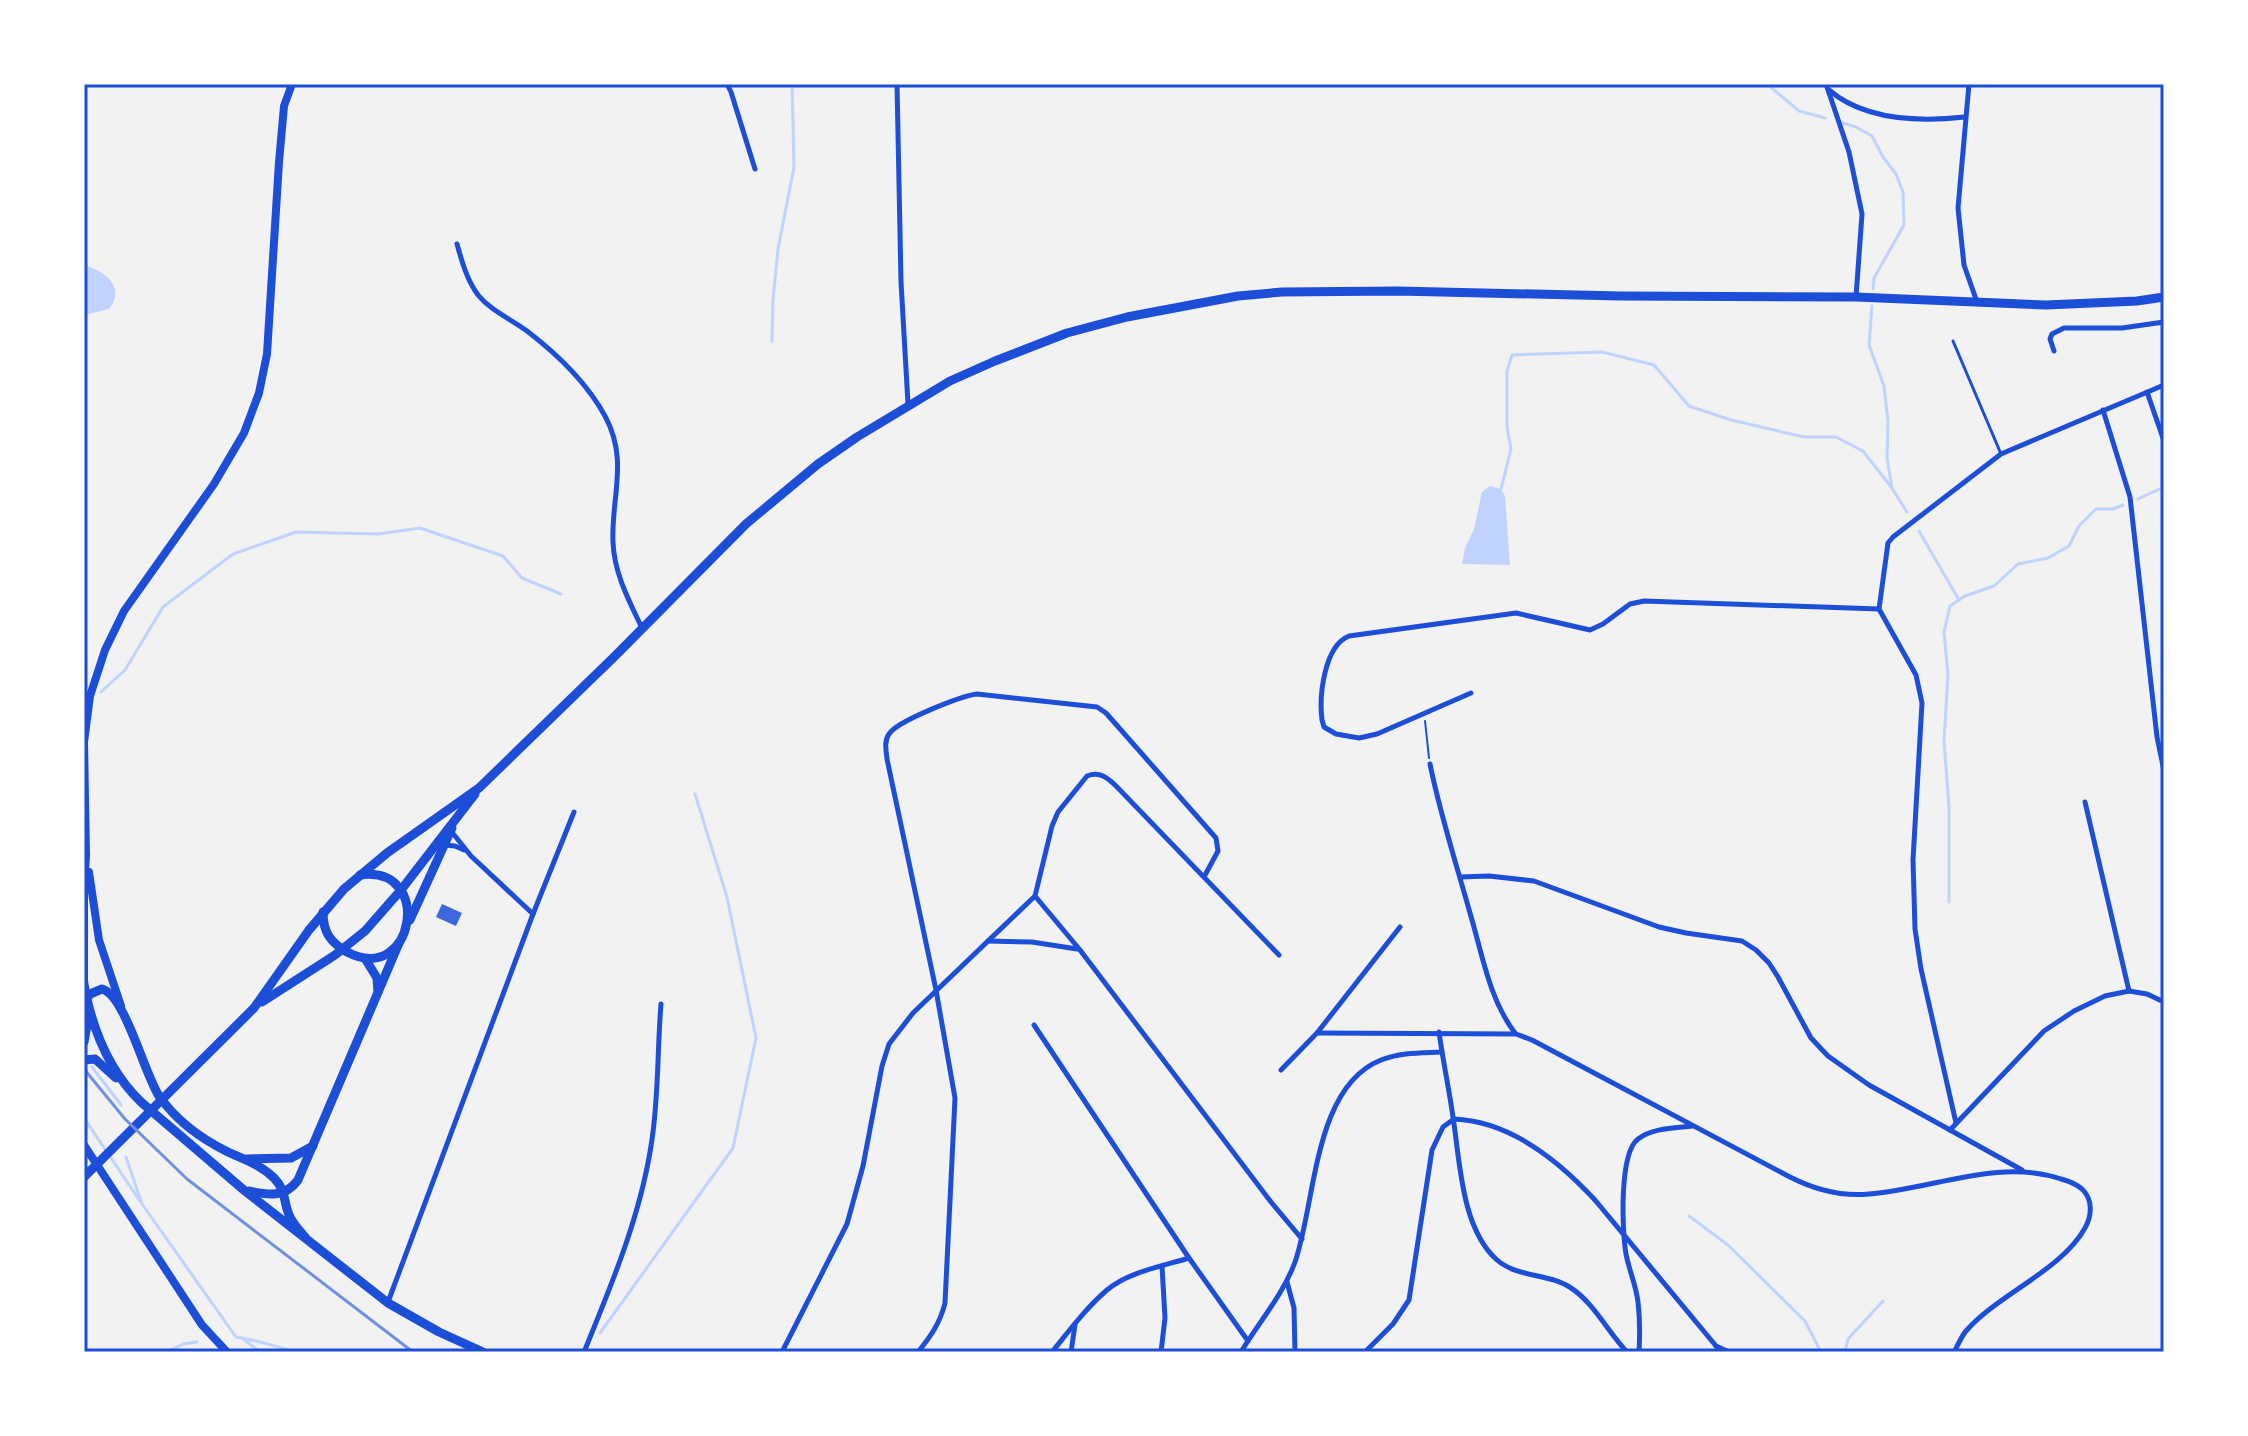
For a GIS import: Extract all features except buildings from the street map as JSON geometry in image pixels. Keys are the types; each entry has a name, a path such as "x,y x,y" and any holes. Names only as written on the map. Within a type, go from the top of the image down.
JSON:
{"highway":[{"path":"84,1177 254,1008 323,912 360,875 479,788 746,524 831,455 908,404 972,371 1067,333 1127,317 1238,296 1282,292 1856,297 2046,305 2164,297"},
{"path":"254,1008 343,950 365,931 401,890 479,788"},
{"path":"245,1191 284,1193 298,1180 399,943 460,814"},
{"path":"360,875 385,876 401,890 406,901 407,925"},
{"path":"385,876 390,891 387,907"},
{"path":"323,912 329,938 343,950 363,959 377,978 378,995"},
{"path":"329,938 342,939 365,931"},
{"path":"322,964 339,958 383,956 399,943"},
{"path":"128,1089 103,1048 89,1010 87,999 96,990 107,990 122,1008 145,1070 162,1100 202,1138 274,1178 284,1193 290,1216 305,1237"},
{"path":"84,1042 89,1010"},
{"path":"84,1060 95,1059 245,1191 347,1273 388,1303 483,1352"},
{"path":"243,1159 291,1158 314,1146"},
{"path":"245,1191 262,1187 267,1178 266,1171"}],"main road":[{"path":"87,999 84,981 85,731 90,696 105,650 124,611 214,484 244,433 262,384 269,340 284,106 292,84"},
{"path":"86,855 99,940 122,1008"},
{"path":"84,1145 202,1325 215,1352"},
{"path":"202,1325 227,1352"}],"street":[{"path":"727,84 755,169"},
{"path":"897,84 901,282 908,404"},
{"path":"1969,84 1958,208 1964,265 1977,302"},
{"path":"1827,87 1842,101 1877,114 1916,119 1965,117"},
{"path":"1827,87 1849,152 1862,214 1856,297"},
{"path":"457,244 466,273 479,295 562,361 597,402 607,419 617,446 619,468 613,545 621,583 642,628"},
{"path":"2054,351 2050,339 2052,334 2064,328 2122,328 2164,322"},
{"path":"1956,1123 1921,969 1915,929 1913,876 1922,703 1916,675 1879,609 1888,543 2001,454 2164,385"},
{"path":"2147,392 2164,441"},
{"path":"2103,410 2130,497 2157,737 2164,771"},
{"path":"1471,693 1377,734 1359,738 1336,734 1324,727 1321,712 1327,663 1335,645 1349,636 1504,613 1527,615 1590,630 1630,604 1644,601 1879,609"},
{"path":"918,1352 941,1320 945,1303 955,1098 936,990 887,759 885,743 888,735 899,724 970,694 996,694 1097,707 1106,713 1216,838 1218,851 1204,877"},
{"path":"1430,764 1437,799 1499,1007 1516,1034"},
{"path":"782,1352 847,1224 863,1166 889,1044 913,1013 1035,896 1058,812 1087,776 1104,776 1117,787 1279,955"},
{"path":"2085,802 2129,991"},
{"path":"388,1303 574,812"},
{"path":"451,831 471,856 533,914"},
{"path":"444,845 455,846 471,856"},
{"path":"1460,877 1489,876 1534,881 1659,927 1742,941 1769,963 1811,1038 1828,1056 1869,1085 2023,1170 2073,1183 2085,1191 2090,1201 2087,1225 2076,1243 1974,1323 1954,1352"},
{"path":"1035,896 1302,1239"},
{"path":"1281,1070 1317,1033 1400,927"},
{"path":"987,941 1032,942 1080,950"},
{"path":"1950,1130 2044,1031 2074,1011 2105,996 2129,991 2147,994 2164,1002"},
{"path":"584,1352 630,1230 651,1150 661,1004"},
{"path":"1034,1025 1248,1341"},
{"path":"1439,1032 1462,1182 1469,1210 1488,1251 1512,1269 1570,1287 1583,1297 1627,1352"},
{"path":"1317,1033 1516,1034 1806,1185 1846,1194 1869,1194 1999,1171 2023,1170"},
{"path":"1241,1352 1287,1281 1302,1239 1325,1134 1346,1088 1361,1072 1379,1061 1397,1055 1442,1052"},
{"path":"1365,1352 1393,1324 1409,1300 1432,1150 1443,1127 1454,1119 1467,1119 1496,1127 1548,1157 1573,1177 1721,1352"},
{"path":"1639,1352 1639,1306 1624,1237 1623,1185 1628,1153 1638,1139 1647,1134 1693,1126"},
{"path":"1052,1352 1107,1290 1123,1280 1189,1258"},
{"path":"1161,1352 1165,1318 1162,1266"},
{"path":"1287,1281 1294,1308 1295,1352"},
{"path":"1071,1352 1075,1324"},
{"path":"1716,1346 1729,1352"}],"lane":[{"path":"1953,341 2001,454"}],"path":[{"path":"1424,713 1430,764"}],"water":[{"path":"84,265 99,271 111,281 115,294 109,309 84,315"},
{"path":"1490,486 1501,489 1505,496 1510,565 1462,564 1482,492"}],"waterway":[{"path":"772,341 778,249 794,167 792,84"},
{"path":"1767,84 1799,111 1825,118"},
{"path":"1843,123 1872,136 1896,174 1903,192 1904,225 1874,278 1873,289"},
{"path":"1872,306 1869,345 1884,386 1888,421 1887,458 1892,488 1907,512"},
{"path":"1501,489 1511,449 1507,427 1507,371 1512,355 1602,352 1654,365 1689,406 1731,420 1804,437 1836,437 1863,451 1892,488"},
{"path":"2138,499 2164,487"},
{"path":"1949,902 1949,807 1944,741 1948,674 1944,632 1950,606 1965,596 1994,586 2018,564 2048,558 2069,546 2079,526 2096,509 2113,509 2123,505"},
{"path":"101,692 125,670 163,607 233,554 296,532 378,534 420,528 503,556 522,578 561,594"},
{"path":"1919,531 1959,600"},
{"path":"600,1333 733,1148 756,1038 727,897 695,794"},
{"path":"92,1067 121,1105"},
{"path":"84,1118 140,1201"},
{"path":"126,1157 142,1204 236,1337 295,1352"},
{"path":"1689,1216 1728,1245 1805,1321 1821,1352"},
{"path":"1845,1352 1848,1339 1883,1301"},
{"path":"242,1338 260,1352"},
{"path":"166,1352 197,1342"}],"railway":[{"path":"84,1069 125,1119 187,1179 413,1352"}]}
